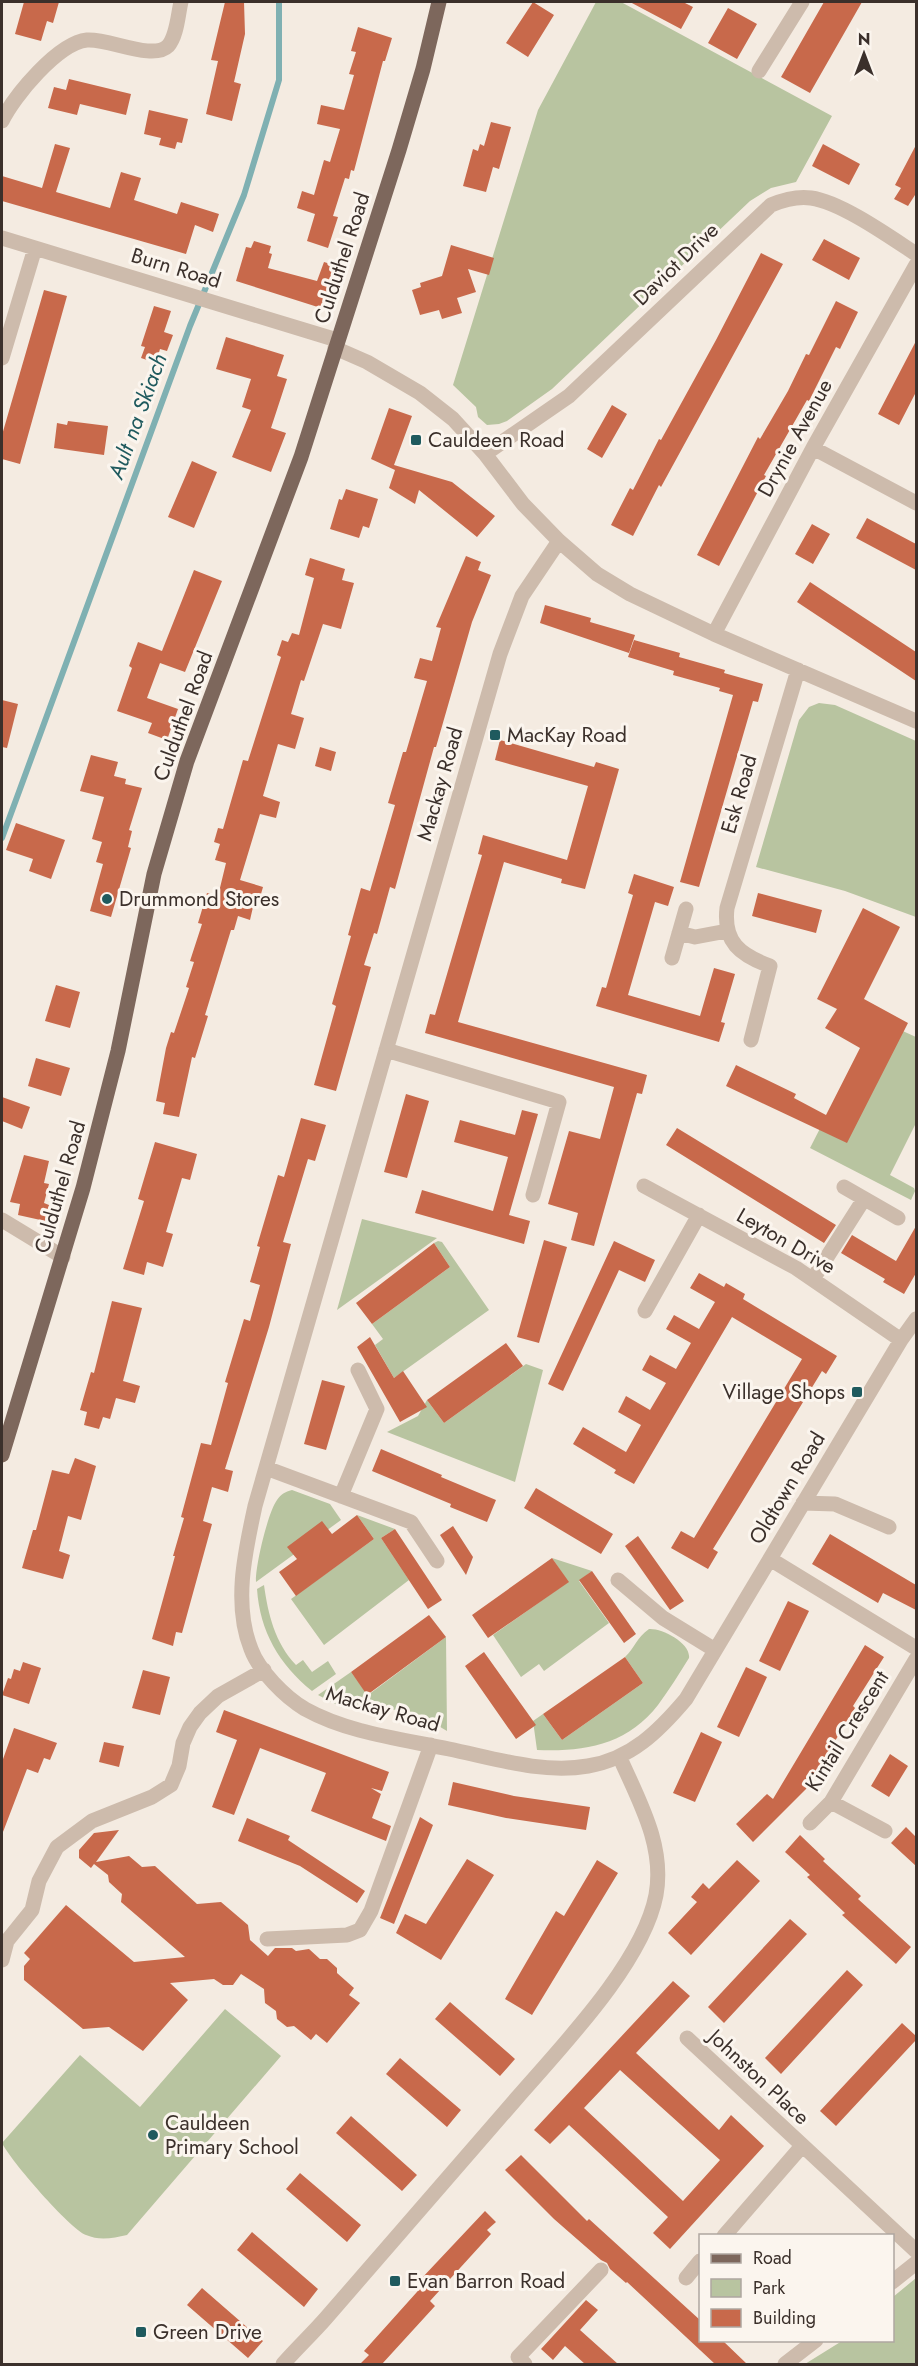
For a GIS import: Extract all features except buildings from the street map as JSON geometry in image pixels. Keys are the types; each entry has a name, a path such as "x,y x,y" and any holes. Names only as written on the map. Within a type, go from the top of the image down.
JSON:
{"main road":[{"name":"Culduthel Road","path":"2,1455 86,1178 118,1051 154,873 187,761 301,457 399,150 423,69 439,2"}],"street":[{"path":"2,120 12,101 25,85 53,59 74,44 84,40 97,40 147,51 159,51 167,47 172,39 181,2"},
{"path":"759,71 802,2"},
{"name":"Daviot Drive","path":"485,454 569,396 771,206 787,199 809,197 823,200 844,210 916,254"},
{"name":"Burn Road","path":"2,238 217,302 302,330 336,344"},
{"path":"2,358 35,248"},
{"name":"Drynie Avenue","path":"714,634 813,448 916,265"},
{"path":"336,344 420,393 453,419 485,454 523,504 559,541 597,573 630,594 714,634 916,721"},
{"path":"813,448 916,503"},
{"name":"Mackay Road","path":"559,541 522,596 500,654 266,1467 243,1558 242,1597 245,1627 251,1650 273,1683 305,1708 348,1726 549,1768 588,1767 620,1758 638,1747"},
{"name":"Esk Road","path":"727,931 727,908 798,670"},
{"path":"672,958 686,909"},
{"path":"679,933 695,937 727,931 732,942 743,952 754,960 770,966 751,1040"},
{"path":"386,1050 559,1102 533,1195"},
{"name":"Leyton Drive","path":"644,1186 813,1280 901,1340"},
{"path":"844,1187 898,1218"},
{"path":"813,1280 864,1199"},
{"path":"645,1311 699,1215"},
{"path":"2,1220 63,1257"},
{"name":"Oldtown Road","path":"638,1747 666,1723 686,1699 901,1340 916,1319"},
{"path":"341,1496 377,1409 358,1370"},
{"path":"266,1467 411,1522 437,1561"},
{"path":"803,1503 835,1504 889,1527"},
{"path":"770,1559 916,1648"},
{"path":"618,1580 663,1618 715,1650"},
{"name":"Kintail Crescent","path":"810,1824 831,1802 916,1659"},
{"path":"2,1960 7,1941 32,1910 39,1881 57,1847 92,1821 152,1797 171,1785 179,1766 183,1743 200,1713 218,1696 264,1670"},
{"path":"267,1939 347,1935 360,1930 371,1911 431,1745"},
{"path":"283,2364 544,2067 614,1982 640,1939 656,1896 658,1866 649,1824 620,1758"},
{"path":"831,1802 885,1831"},
{"name":"Johnston Place","path":"687,2038 916,2251"},
{"name":"Johnston Place","path":"725,2234 802,2146"},
{"path":"686,2278 699,2262"},
{"path":"894,2280 916,2263"},
{"path":"522,2361 601,2270"},
{"path":"785,2364 813,2342"}],"green space":[{"path":"596,2 621,2 832,116 796,182 771,188 750,201 552,389 507,421 487,425 478,417 476,407 453,385 538,110"},
{"path":"819,703 835,705 916,741 916,917 845,891 756,867 799,720 809,707"},
{"path":"876,1019 916,1037 916,1123 890,1175 914,1188 911,1200 810,1148"},
{"path":"362,1219 437,1238 337,1310"},
{"path":"442,1242 489,1310 394,1378 375,1345 383,1339 372,1324 450,1267 434,1243"},
{"path":"526,1364 543,1370 515,1482 387,1432 418,1416 427,1400 444,1423"},
{"path":"292,1490 330,1504 341,1520 256,1582 260,1553 273,1506 283,1494"},
{"path":"357,1515 395,1529 381,1538 409,1580 324,1645 291,1599 374,1539"},
{"path":"552,1558 592,1571 579,1581 609,1623 544,1671 539,1664 521,1677 493,1635 568,1582"},
{"path":"264,1585 278,1638 296,1665 303,1660 312,1672 328,1661 336,1674 312,1691 290,1670 267,1633 257,1589"},
{"path":"649,1629 661,1631 681,1642 689,1658 658,1705 646,1718 633,1729 604,1743 571,1749 537,1750 533,1721 543,1714 562,1740 643,1683 625,1657"},
{"path":"446,1637 447,1731 420,1715 386,1708 351,1709 341,1707 318,1695 351,1672 368,1695"},
{"path":"225,2009 281,2056 127,2235 96,2238 78,2230 41,2193 16,2164 2,2143 80,2055 140,2107"},
{"path":"916,2278 916,2364 805,2364 840,2342 894,2342 894,2296"}],"waterway":[{"name":"Ault na Skiach","path":"2,838 190,326 244,195 279,80 279,2"}],"place":[{"name":"Cauldeen Road","path":"416,440"},
{"name":"MacKay Road","path":"495,735"},
{"name":"Drummond Stores","path":"107,899"},
{"name":"Village Shops","path":"857,1392"},
{"name":"Cauldeen Primary School","path":"153,2135"},
{"name":"Evan Barron Road","path":"395,2281"},
{"name":"Green Drive","path":"141,2332"}]}
